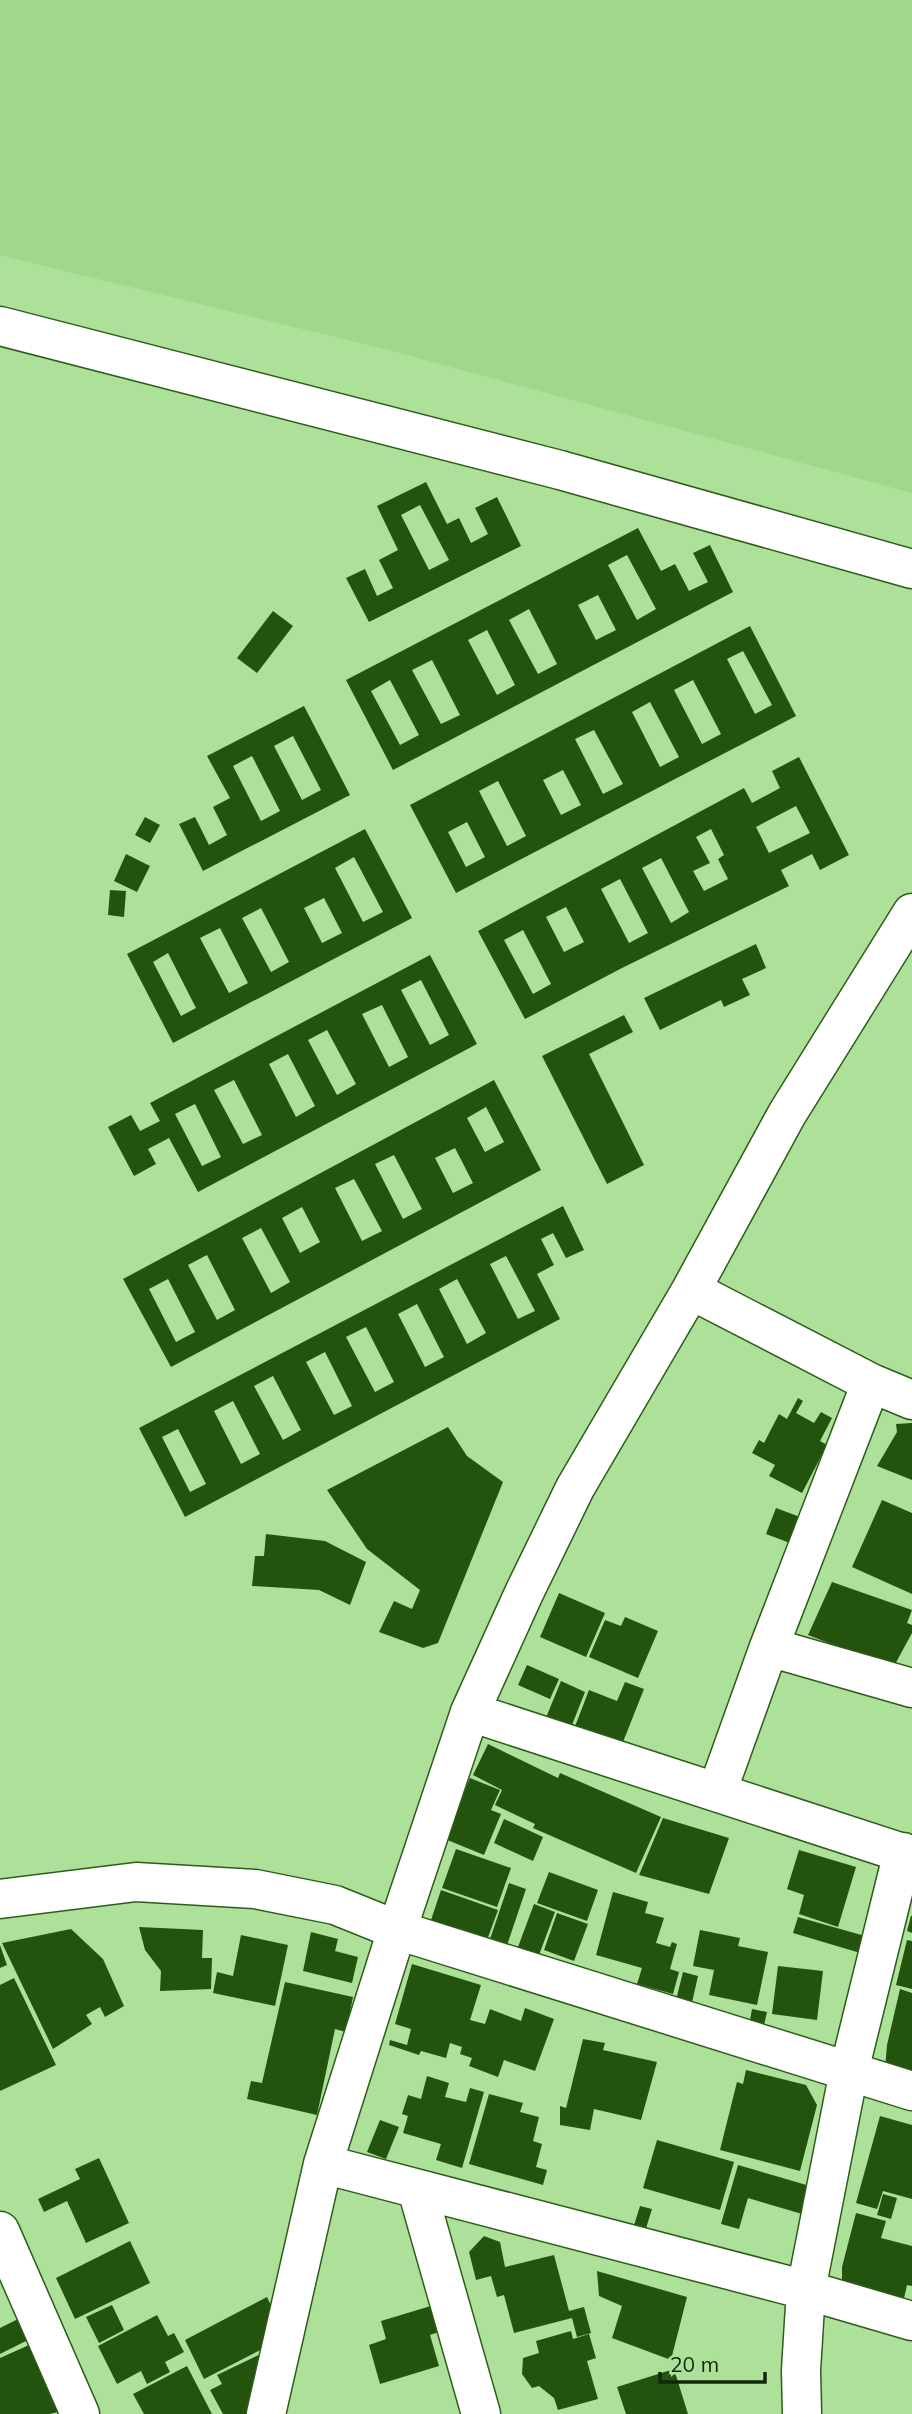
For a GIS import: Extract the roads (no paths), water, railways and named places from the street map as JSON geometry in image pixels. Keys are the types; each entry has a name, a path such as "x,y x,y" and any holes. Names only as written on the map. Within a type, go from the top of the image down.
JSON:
{"street":[{"path":"0,326 547,467 912,569"},
{"path":"265,2414 323,2164 470,1712 575,1488 691,1290 787,1114 912,914"},
{"path":"691,1290 871,1383 912,1400"},
{"path":"717,1792 769,1647 871,1383"},
{"path":"769,1647 912,1688"},
{"path":"470,1712 907,1854 849,2071 806,2290 801,2371 802,2414"},
{"path":"0,1899 136,1882 255,1889 335,1905 397,1930 912,2091"},
{"path":"323,2164 806,2290 912,2321"},
{"path":"416,2189 481,2414"},
{"path":"0,2231 80,2414"}]}
